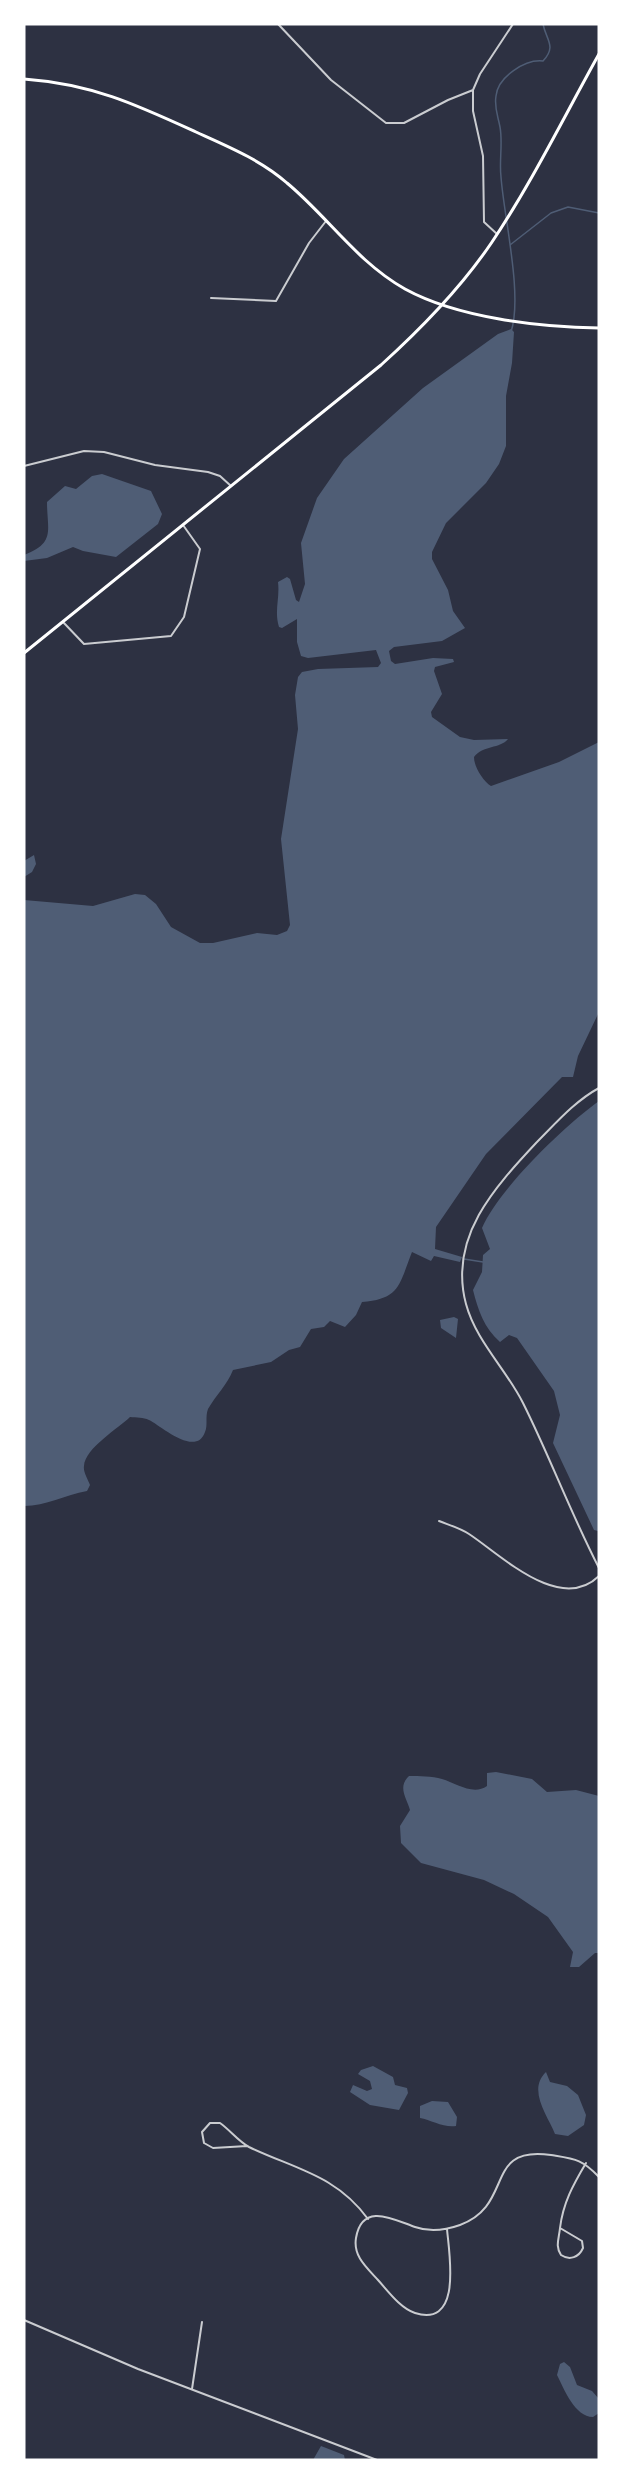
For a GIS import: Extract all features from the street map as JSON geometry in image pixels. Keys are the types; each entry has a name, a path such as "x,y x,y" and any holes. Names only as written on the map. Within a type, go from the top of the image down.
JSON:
{"main road":[{"path":"24,653 381,365 443,305 504,223 599,54"},
{"path":"24,79 61,82 96,89 206,136 276,174 350,247 404,289 443,305 508,320 547,327 599,328"}],"street":[{"path":"278,24 331,80 386,123 404,123 447,100 473,90"},
{"path":"497,234 484,222 483,156 473,111 473,90 480,74 513,24"},
{"path":"211,298 276,301 309,243 326,221"},
{"path":"24,466 84,451 104,452 155,465 208,471 219,476 231,486"},
{"path":"63,622 84,644 171,636 184,617 200,549 183,525"},
{"path":"599,1088 564,1115 501,1181 475,1220 462,1264 465,1298 474,1323 522,1400 599,1568"},
{"path":"439,1521 466,1532 510,1564 545,1585 567,1587 585,1585 599,1576"},
{"path":"247,2146 213,2148 204,2143 202,2132 210,2123 220,2123 247,2146 328,2181 353,2199 368,2219"},
{"path":"447,2229 450,2294 442,2307 435,2312 419,2314 406,2309 358,2257 355,2249 357,2233 368,2219 388,2216 416,2227 447,2229 460,2225 481,2212 491,2202 505,2170 517,2156 536,2153 578,2159 586,2163 599,2177"},
{"path":"560,2228 582,2241 583,2248 576,2257 565,2258 559,2252 560,2228 562,2208 586,2163"},
{"path":"24,2320 192,2389 377,2460"},
{"path":"192,2389 202,2322"}],"water":[{"path":"511,329 514,332 512,363 506,396 506,446 499,464 486,483 446,523 432,552 432,559 448,590 453,611 465,628 442,641 394,647 389,651 391,661 395,664 433,658 453,659 454,662 435,667 434,671 442,694 431,712 432,717 460,737 474,740 508,739 474,757 480,773 491,786 559,762 599,742 599,1012 578,1056 573,1077 562,1077 486,1154 436,1227 435,1249 462,1257 460,1262 434,1256 431,1261 412,1252 400,1282 391,1294 384,1298 362,1302 356,1315 345,1327 330,1321 324,1327 311,1329 300,1347 289,1350 271,1362 233,1370 208,1409 206,1429 200,1439 194,1442 186,1441 149,1420 130,1417 90,1452 84,1466 90,1485 87,1491 24,1506 24,900 93,906 135,894 145,895 156,904 171,927 200,943 213,943 257,933 277,935 287,931 290,925 281,839 298,729 295,695 298,677 302,672 318,669 378,667 381,663 376,650 308,658 301,656 297,642 297,619 282,628 279,627 278,582 287,577 290,579 296,600 299,602 305,584 301,543 317,498 344,459 423,388 498,334"},
{"path":"102,474 151,491 162,514 158,524 116,557 73,547 47,558 24,561 24,555 41,546 48,534 47,502 65,486 76,489 92,476"},
{"path":"34,855 36,864 32,872 24,877 24,861"},
{"path":"599,1101 598,1531 594,1530 553,1443 560,1415 554,1391 517,1338 509,1335 500,1342 490,1331 480,1312 473,1290 482,1272 483,1255 490,1249 482,1228 490,1212 534,1159 568,1126"},
{"path":"454,1317 458,1319 456,1338 441,1328 440,1320"},
{"path":"496,1772 532,1779 547,1792 576,1790 599,1796 599,1953 595,1953 579,1967 570,1967 573,1952 548,1917 514,1894 484,1880 421,1863 401,1843 400,1826 410,1810 403,1789 405,1780 409,1776 438,1778 476,1790 487,1786 487,1773"},
{"path":"373,2066 393,2077 395,2085 407,2088 408,2093 399,2110 370,2105 350,2092 353,2085 367,2091 372,2089 370,2081 358,2074 361,2070"},
{"path":"546,2072 550,2082 567,2086 578,2095 586,2115 584,2125 568,2136 555,2134 541,2103 538,2087"},
{"path":"432,2101 448,2102 457,2117 456,2126 442,2125 420,2118 420,2106"},
{"path":"564,2362 570,2367 577,2385 592,2391 599,2399 599,2413 593,2417 581,2412 567,2394 557,2375 560,2364"},
{"path":"321,2446 344,2455 345,2460 313,2460"}],"waterway":[{"path":"511,332 514,316 514,278 501,177 501,133 496,100 498,89 507,76 521,66 543,61 547,56 550,47 543,24"},
{"path":"510,245 551,213 568,207 599,213"},
{"path":"464,1259 483,1262"}]}
